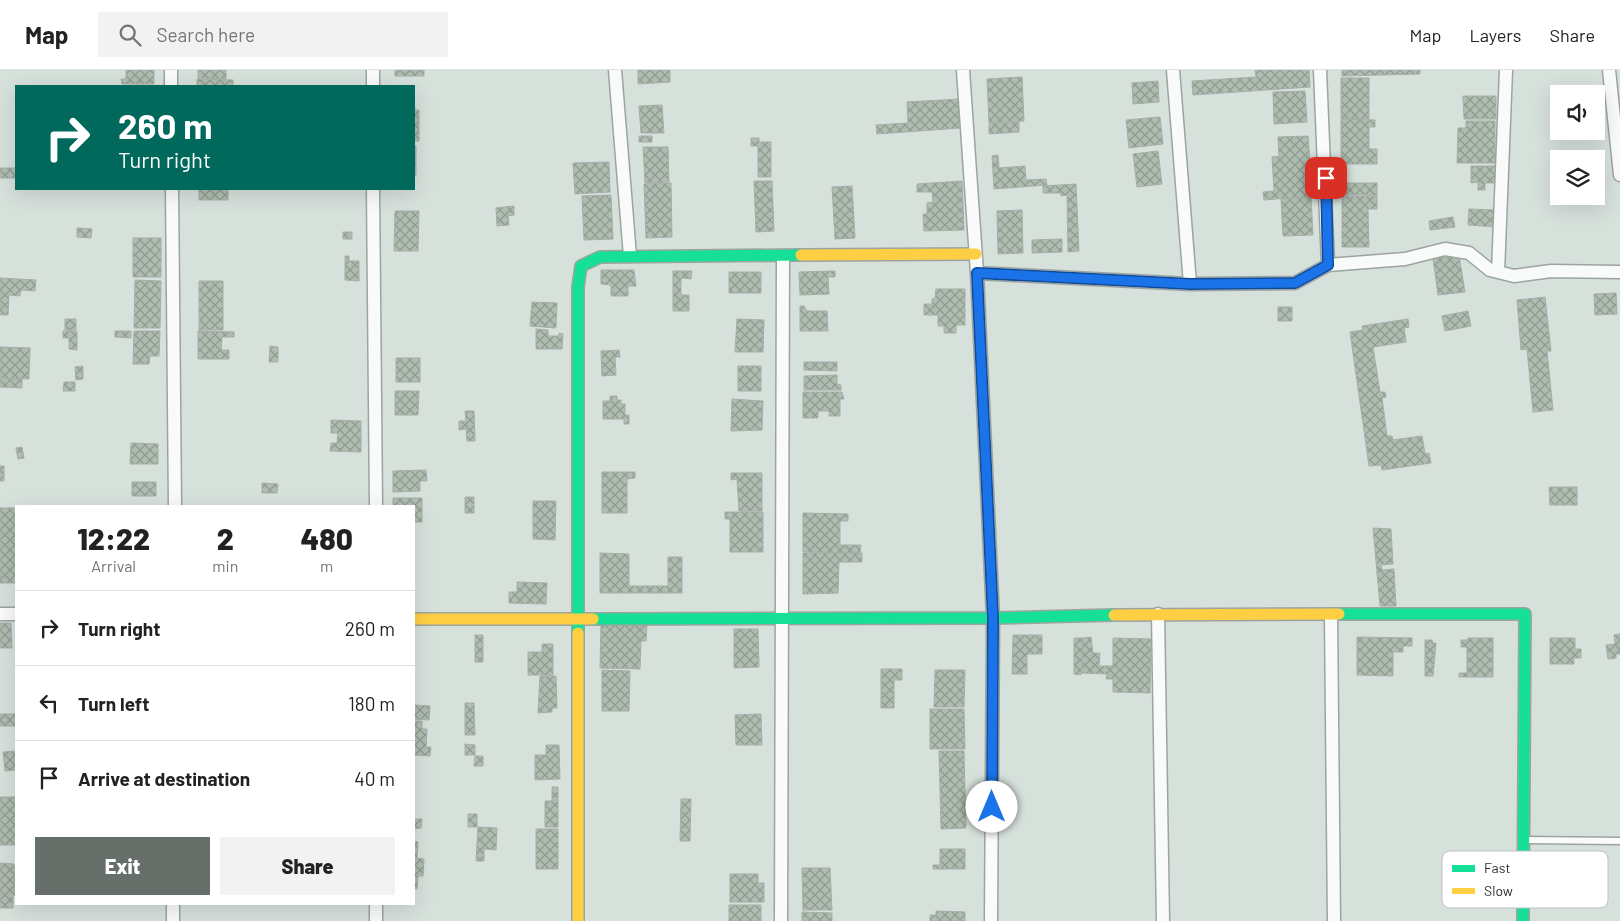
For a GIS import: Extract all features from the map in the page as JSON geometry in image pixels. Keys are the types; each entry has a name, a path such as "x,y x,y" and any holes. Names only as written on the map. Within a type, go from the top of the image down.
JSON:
{"street":[{"path":"171,70 171,85"},
{"path":"373,70 373,85"},
{"path":"616,70 630,256"},
{"path":"963,70 976,254 993,618 991,921"},
{"path":"1173,70 1190,284"},
{"path":"1320,70 1328,265"},
{"path":"1498,272 1506,70"},
{"path":"1608,70 1620,175"},
{"path":"172,190 175,505"},
{"path":"374,190 376,505"},
{"path":"977,273 1190,284 1295,283 1328,265 1405,259 1445,249 1469,253 1490,270 1514,276 1551,271 1620,272"},
{"path":"578,921 579,280 581,266 600,258 630,256 783,257 976,254"},
{"path":"781,921 783,257"},
{"path":"0,614 15,614"},
{"path":"415,619 579,620 993,618 1158,614 1525,614 1524,851"},
{"path":"1158,614 1163,921"},
{"path":"1331,615 1334,921"},
{"path":"173,921 174,905"},
{"path":"376,905 376,921"},
{"path":"1524,908 1524,921"}],"lane":[{"path":"1524,840 1620,841"}],"building":[{"path":"126,70 154,70 154,84 122,84 121,79 126,79"},
{"path":"198,70 226,70 226,79 198,78"},
{"path":"395,70 424,70 424,76 395,76"},
{"path":"638,70 670,70 670,82 638,84"},
{"path":"1255,70 1309,70 1310,87 1193,95 1192,81 1256,77"},
{"path":"1342,70 1420,70 1420,74 1342,76"},
{"path":"1022,77 1024,121 989,123 987,79"},
{"path":"1341,78 1369,78 1369,119 1341,119"},
{"path":"197,79 233,80 233,85 197,85"},
{"path":"1158,81 1159,102 1133,104 1132,83"},
{"path":"1305,91 1307,122 1274,124 1273,92"},
{"path":"1463,96 1496,96 1496,119 1464,119"},
{"path":"959,99 961,128 877,134 876,125 908,123 907,102"},
{"path":"662,105 664,133 641,133 639,106"},
{"path":"415,110 419,110 419,141 415,141"},
{"path":"1160,117 1163,144 1129,148 1126,120"},
{"path":"1341,119 1375,120 1375,127 1369,127 1369,149 1377,149 1377,164 1341,164"},
{"path":"1466,121 1495,121 1495,163 1457,163 1458,128 1466,128"},
{"path":"1019,122 1019,132 989,134 989,124"},
{"path":"639,136 652,136 652,142 639,142"},
{"path":"1308,136 1313,196 1264,200 1263,192 1274,191 1272,157 1279,156 1278,137"},
{"path":"751,138 759,138 759,142 771,142 771,177 758,177 758,146 751,146"},
{"path":"415,146 416,146 415,175"},
{"path":"643,147 668,147 669,182 645,183"},
{"path":"1158,151 1162,184 1137,187 1133,154"},
{"path":"998,155 999,168 1025,166 1026,180 1046,179 1047,185 994,189 992,156"},
{"path":"609,162 610,192 575,194 573,163"},
{"path":"1471,166 1496,166 1496,183 1485,183 1485,190 1478,190 1478,182 1471,183"},
{"path":"0,168 15,168 15,178 0,178"},
{"path":"754,181 772,181 774,231 756,232"},
{"path":"962,181 964,230 924,231 923,214 927,214 927,203 933,202 932,192 917,192 917,184"},
{"path":"671,183 672,237 646,238 644,184"},
{"path":"1343,183 1377,183 1377,195 1343,195"},
{"path":"1076,184 1079,251 1068,252 1067,195 1043,193 1043,186"},
{"path":"852,186 855,238 835,239 832,187"},
{"path":"199,190 228,190 228,200 199,200"},
{"path":"611,195 613,239 584,240 582,196"},
{"path":"1342,196 1377,196 1377,209 1368,209 1369,247 1342,247"},
{"path":"1311,197 1313,235 1283,236 1281,199"},
{"path":"514,206 514,215 508,216 509,225 497,226 496,208"},
{"path":"1469,209 1497,210 1497,227 1468,225"},
{"path":"1022,210 1023,253 998,254 997,211"},
{"path":"395,211 419,211 418,251 394,251"},
{"path":"1453,217 1455,227 1430,230 1429,221"},
{"path":"77,228 92,229 91,238 77,237"},
{"path":"343,232 352,232 352,239 343,239"},
{"path":"133,238 161,238 161,277 133,277"},
{"path":"1062,239 1062,252 1032,253 1032,240"},
{"path":"1459,255 1465,292 1438,295 1433,259"},
{"path":"345,256 349,256 349,261 359,261 359,281 345,280"},
{"path":"601,270 634,270 636,286 628,286 628,296 611,296 611,285 601,284"},
{"path":"673,271 692,271 691,279 681,278 681,295 689,295 689,311 673,311"},
{"path":"835,271 835,277 828,277 829,294 800,295 799,272"},
{"path":"729,272 761,272 761,293 729,293"},
{"path":"0,278 36,280 35,291 21,290 20,296 9,295 8,315 0,315"},
{"path":"135,280 161,281 160,328 134,328"},
{"path":"199,281 223,281 223,330 199,330"},
{"path":"936,289 965,289 965,325 956,325 956,333 944,333 944,326 938,326 938,315 924,315 924,304 932,304"},
{"path":"1616,293 1617,314 1595,315 1594,294"},
{"path":"1545,297 1551,351 1547,351 1553,410 1533,412 1527,349 1521,350 1517,300"},
{"path":"532,302 557,303 556,328 530,326"},
{"path":"800,306 804,306 807,311 827,311 828,331 800,331"},
{"path":"1278,307 1292,307 1292,321 1278,321"},
{"path":"1468,311 1471,326 1445,331 1442,316"},
{"path":"65,319 76,319 76,330 65,330"},
{"path":"737,319 764,320 763,352 735,352"},
{"path":"1408,319 1409,327 1404,328 1406,342 1373,347 1380,392 1385,392 1386,397 1382,398 1387,436 1392,436 1393,440 1422,436 1425,454 1429,453 1431,463 1382,470 1381,465 1369,466 1350,332 1363,330 1362,326"},
{"path":"536,329 548,330 548,336 559,336 559,333 563,334 562,349 536,349"},
{"path":"63,331 77,331 77,350 69,349 69,338 63,338"},
{"path":"115,331 131,331 131,338 115,337"},
{"path":"134,331 160,331 159,356 150,356 149,364 133,364"},
{"path":"198,331 234,332 234,337 222,337 221,350 229,350 229,359 198,359"},
{"path":"270,346 278,347 278,362 269,362"},
{"path":"0,347 30,348 29,379 0,378"},
{"path":"619,350 620,357 615,357 616,375 602,376 601,351"},
{"path":"396,358 420,358 420,382 396,382"},
{"path":"804,362 837,362 837,371 804,370"},
{"path":"83,366 83,379 76,380 75,367"},
{"path":"738,366 761,366 761,391 738,391"},
{"path":"837,375 837,384 841,385 841,390 804,390 804,376"},
{"path":"0,379 22,379 22,388 0,387"},
{"path":"64,382 75,382 75,391 63,391"},
{"path":"395,391 419,391 418,415 395,415"},
{"path":"803,392 842,392 844,399 840,399 840,416 829,416 829,411 818,411 818,418 803,418"},
{"path":"610,396 617,396 617,400 621,400 621,404 625,404 625,415 629,415 629,424 624,424 624,419 603,419 603,401 610,401"},
{"path":"732,399 763,401 762,430 731,431"},
{"path":"465,411 474,411 475,441 467,441 466,429 459,430 459,421 466,421"},
{"path":"331,420 361,421 361,452 330,451 331,443 337,443 338,433 331,433"},
{"path":"131,443 158,444 158,464 130,464"},
{"path":"22,447 24,458 18,459 16,448"},
{"path":"0,466 4,466 4,481 0,481"},
{"path":"426,470 427,481 420,481 420,491 393,492 393,471"},
{"path":"602,472 635,472 635,478 627,479 627,513 602,513"},
{"path":"731,473 762,473 762,511 739,511 737,479 731,480"},
{"path":"132,482 156,482 156,496 132,496"},
{"path":"262,483 278,484 277,493 262,493"},
{"path":"1549,487 1577,487 1577,505 1550,505"},
{"path":"465,497 474,497 474,513 465,513"},
{"path":"393,498 422,498 422,522 415,522 415,505 393,505"},
{"path":"533,501 556,501 555,540 533,539"},
{"path":"0,508 15,508 15,583 0,583"},
{"path":"725,512 763,512 763,552 730,552 730,519 725,519"},
{"path":"803,513 848,514 848,521 840,521 840,545 861,545 860,553 803,552"},
{"path":"1373,528 1391,529 1393,564 1381,565 1382,570 1394,569 1396,606 1380,606"},
{"path":"600,553 629,554 629,586 668,586 668,557 682,557 682,593 600,593"},
{"path":"803,553 862,553 862,562 839,562 838,593 803,594"},
{"path":"517,582 547,583 546,604 509,603 509,592 517,592"},
{"path":"0,623 11,623 12,648 0,648"},
{"path":"601,624 647,625 646,641 641,641 640,669 600,668"},
{"path":"734,629 758,629 759,667 734,668"},
{"path":"1620,634 1620,654 1616,654 1616,658 1608,659 1606,645 1615,644 1614,635"},
{"path":"475,635 483,635 483,662 475,662"},
{"path":"1013,635 1042,635 1042,654 1027,654 1027,674 1012,674"},
{"path":"1091,637 1093,653 1100,653 1099,666 1113,666 1113,638 1151,639 1150,693 1113,692 1113,679 1106,679 1107,674 1082,673 1083,638"},
{"path":"1357,637 1412,638 1412,646 1403,646 1403,652 1393,652 1393,676 1357,675"},
{"path":"1074,638 1083,638 1081,675 1074,674"},
{"path":"1468,638 1493,638 1493,677 1459,677 1459,673 1467,673 1467,647 1461,647 1461,640 1468,640"},
{"path":"1550,638 1575,638 1575,649 1581,649 1581,658 1574,658 1574,664 1550,664"},
{"path":"1425,640 1432,640 1433,643 1436,643 1433,676 1425,676"},
{"path":"542,644 553,644 553,675 528,675 528,652 542,652"},
{"path":"881,669 902,669 902,680 894,680 894,708 881,708"},
{"path":"602,670 630,671 629,711 602,711"},
{"path":"935,670 965,670 964,707 934,707"},
{"path":"540,676 556,676 557,708 552,708 552,712 538,713"},
{"path":"465,703 474,703 475,735 465,735"},
{"path":"415,705 430,706 429,720 415,719"},
{"path":"930,709 964,709 965,749 930,749"},
{"path":"0,714 15,714 15,726 0,726"},
{"path":"761,714 762,745 736,745 735,715"},
{"path":"415,721 422,721 422,729 427,729 426,747 431,747 430,756 415,755"},
{"path":"465,744 475,745 475,755 465,755"},
{"path":"546,745 559,745 560,779 535,780 535,755 546,755"},
{"path":"15,751 15,770 5,771 3,752"},
{"path":"939,751 964,751 966,828 941,829"},
{"path":"475,756 483,756 483,766 474,766"},
{"path":"552,787 558,787 558,827 545,827 545,801 552,801"},
{"path":"0,797 15,797 15,845 0,845"},
{"path":"681,799 691,799 690,841 680,841"},
{"path":"468,814 477,814 477,827 468,827"},
{"path":"415,819 422,819 421,828 415,829"},
{"path":"478,827 497,828 496,850 484,849 484,861 476,861"},
{"path":"536,829 558,829 558,869 536,869"},
{"path":"415,841 418,842 417,858 424,859 423,876 418,876 417,889 415,888"},
{"path":"940,849 965,849 965,869 933,869 933,865 940,865"},
{"path":"0,863 14,864 15,895 13,896 13,908 0,908"},
{"path":"802,868 830,868 832,910 803,910"},
{"path":"730,874 758,874 758,883 764,883 764,902 730,902"},
{"path":"729,905 761,905 761,921 729,921"},
{"path":"936,911 965,912 965,921 930,921 930,915 936,915"},
{"path":"802,912 832,913 832,921 802,921"}],"traffic: fast":[{"path":"578,633 578,287 581,266 600,257 801,255"},
{"path":"1339,614 1525,614 1523,851"},
{"path":"593,619 993,618 1114,615"},
{"path":"1523,908 1523,921"}],"traffic: slow":[{"path":"801,255 976,254"},
{"path":"1114,615 1339,614"},
{"path":"415,619 593,619"},
{"path":"578,633 578,921"}],"route":[{"path":"992,807 993,618 977,273 1190,284 1295,283 1328,265 1326,178"}]}
